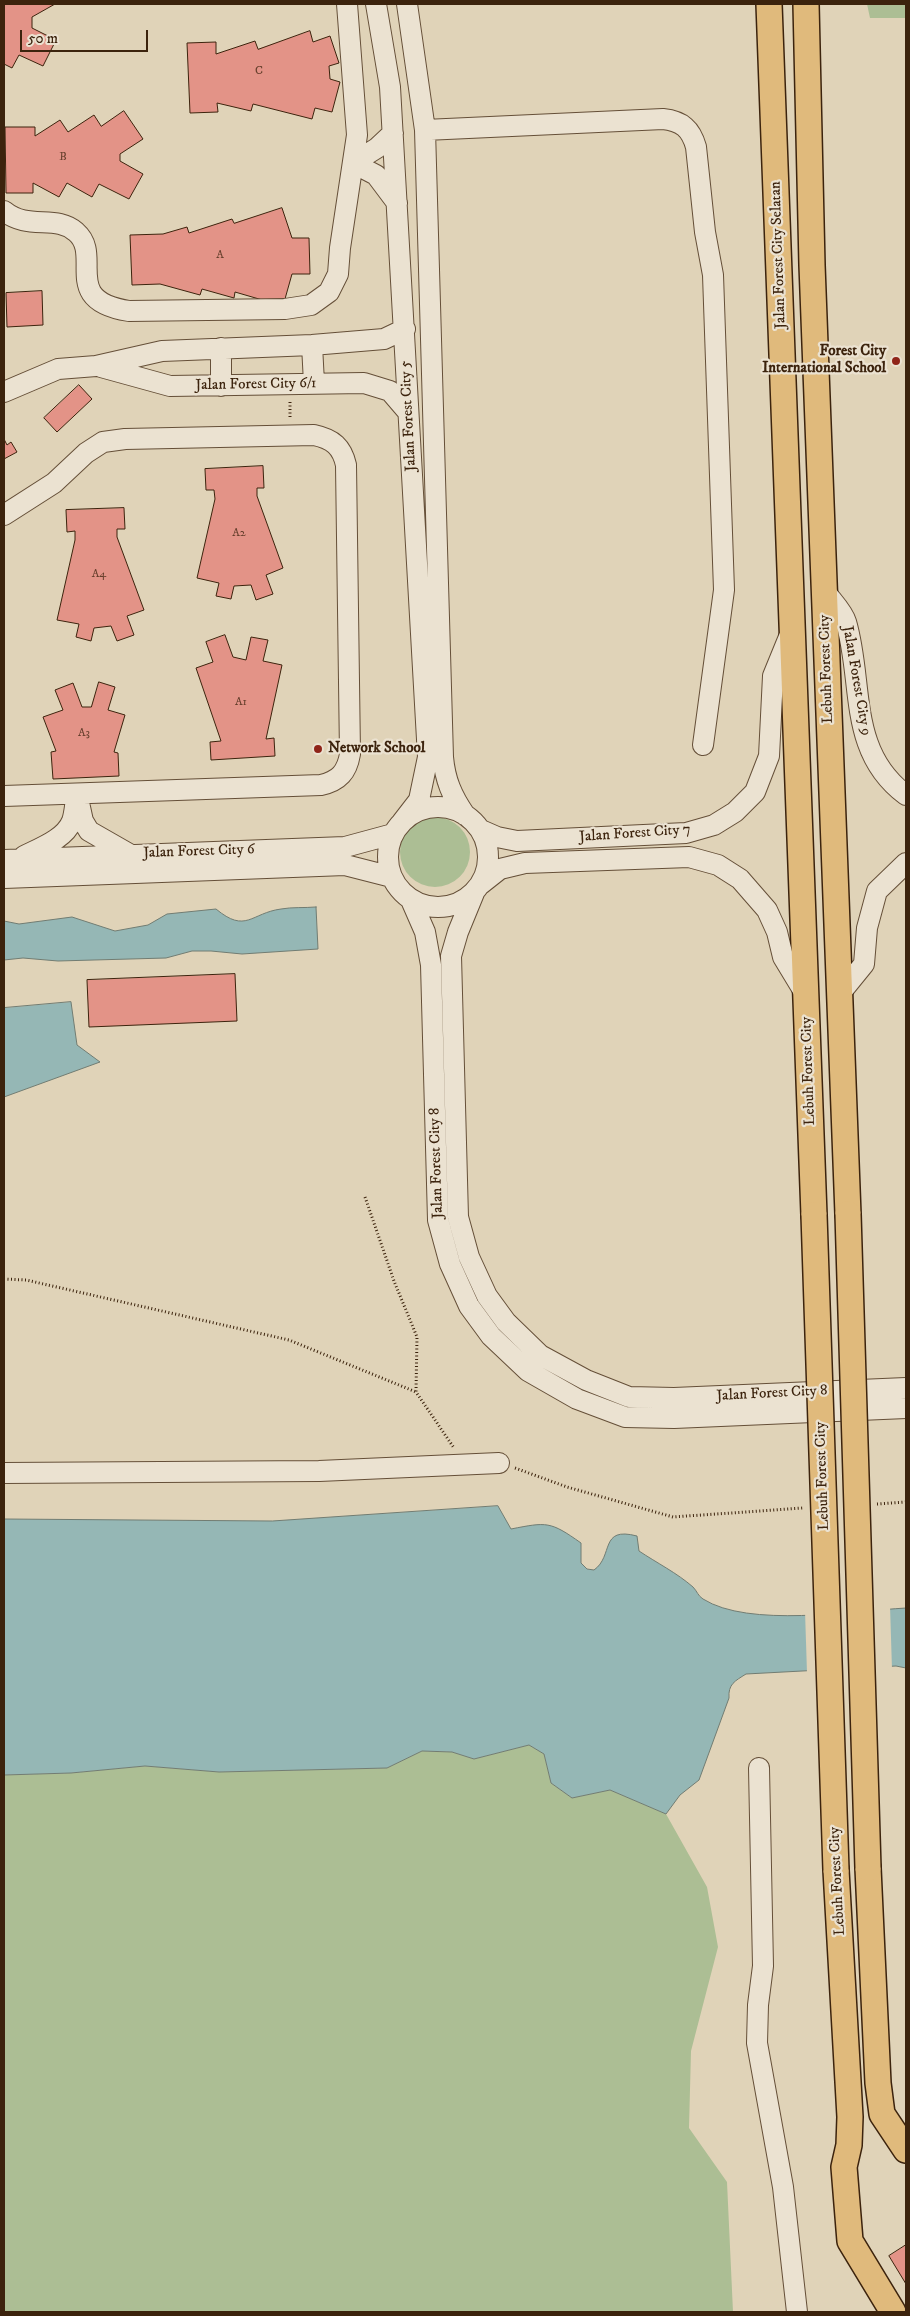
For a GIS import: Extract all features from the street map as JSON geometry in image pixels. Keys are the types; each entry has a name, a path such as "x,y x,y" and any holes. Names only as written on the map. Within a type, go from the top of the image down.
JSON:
{"main road":[{"name":"Jalan Forest City Selatan","path":"770,4 794,626"},
{"path":"806,4 809,170 824,590"},
{"name":"Lebuh Forest City","path":"824,590 838,996 848,1214 868,1868 878,2083 882,2114 906,2150"},
{"name":"Lebuh Forest City","path":"794,626 836,1870 850,2117 849,2145 844,2167 850,2241 894,2312"}],"street":[{"path":"4,211 14,219 55,223 76,231 84,243 88,284 95,299 111,308 149,311 286,309 311,306 329,292 338,274 357,135 347,4"},
{"name":"Jalan Forest City 5","path":"376,4 390,87 428,757 419,800 398,828"},
{"name":"Jalan Forest City 5","path":"407,4 425,130 443,757 445,777 451,795 465,815"},
{"path":"425,130 663,119 675,120 685,126 693,136 696,147 705,232 713,275 724,590 703,745"},
{"path":"352,164 377,148 393,133"},
{"path":"352,164 376,175 398,203"},
{"name":"Jalan Forest City 6/1","path":"4,392 58,369 96,366 162,351 312,345 384,339 405,329"},
{"path":"312,345 314,384"},
{"path":"221,348 221,386"},
{"name":"Jalan Forest City 6/1","path":"96,366 170,386 364,383 390,391 408,412"},
{"path":"4,515 54,483 86,453 103,442 124,439 291,436 326,438 336,444 344,454 346,465 348,765 342,775 333,782 321,785 4,796"},
{"name":"Jalan Forest City 9","path":"824,590 845,620 861,725 867,744 887,777 906,795"},
{"name":"Jalan Forest City 7","path":"481,830 497,837 517,841 686,833 714,825 735,812 755,792 766,766 772,736 773,676 794,626"},
{"path":"77,794 83,821 89,831 132,855"},
{"path":"11,859 49,844 61,835 72,822 77,794"},
{"path":"432,807 455,810 465,815 481,830 488,852 487,868 478,888 455,905 444,907 433,908 411,900 403,894 392,877 388,856 398,828 421,810 432,807"},
{"name":"Jalan Forest City 6","path":"11,859 345,847 398,828"},
{"name":"Jalan Forest City 7","path":"478,888 500,869 525,863 689,857 718,865 740,879 767,910 777,932 783,957 806,997"},
{"path":"838,996 864,964 867,928 877,891 906,863"},
{"name":"Jalan Forest City 6","path":"4,878 344,865 392,877"},
{"name":"Jalan Forest City 8","path":"478,888 458,932 451,956 458,1217 469,1257 487,1296 506,1322 540,1355 586,1380 629,1397 674,1398 906,1388"},
{"name":"Jalan Forest City 8","path":"411,900 425,932 431,965 438,1220 450,1264 469,1306 490,1336 528,1371 577,1398 625,1417 674,1418 906,1408"},
{"path":"4,1473 319,1471 500,1463"},
{"path":"759,1768 763,1966 758,2005 757,2043 783,2187 797,2312"}],"path":[{"path":"289,384 291,436"},
{"path":"365,1196 417,1337 416,1392"},
{"path":"4,1279 26,1280 289,1340 416,1392 455,1448"},
{"path":"500,1463 566,1487 673,1517 809,1508"},
{"path":"867,1504 906,1502"}],"green space":[{"path":"867,4 906,4 906,18 870,18"},
{"path":"435,817 448,820 460,827 467,839 470,852 467,865 460,877 448,884 435,887 422,884 410,877 403,865 400,852 403,839 410,827 422,820"},
{"path":"529,1745 544,1754 551,1783 572,1798 610,1790 666,1814 707,1887 718,1947 691,2051 689,2128 727,2182 733,2312 4,2312 4,1775 71,1773 145,1766 219,1772 387,1768 422,1751 452,1752 474,1759"}],"water":[{"path":"316,907 318,949 242,954 192,951 166,958 58,961 23,958 4,960 4,921 19,924 72,917 115,931 148,925 167,914 216,909 226,916 242,921 281,909"},
{"path":"71,1002 77,1045 100,1062 4,1097 4,1008"},
{"path":"498,1506 511,1529 533,1525 548,1525 555,1527 581,1543 581,1563 587,1569 594,1570 600,1564 609,1544 617,1535 637,1536 639,1551 687,1582 703,1599 723,1608 747,1613 802,1615 906,1608 906,1668 896,1666 746,1674 731,1686 729,1698 699,1780 680,1795 666,1814 610,1790 572,1798 551,1783 544,1754 529,1745 474,1759 452,1752 422,1751 387,1768 219,1772 145,1766 71,1773 4,1775 4,1519 272,1521"}],"pier":[{"path":"890,1606 892,1669 807,1673 805,1611"}],"building":[{"path":"4,4 55,4 32,17 32,28 56,40 43,66 19,55 12,68 4,64"},
{"path":"310,31 313,42 330,36 339,63 329,66 330,79 340,82 332,112 315,108 312,119 253,104 251,111 217,103 218,112 190,113 187,43 216,42 216,54 255,41 258,49"},
{"path":"124,111 143,139 120,154 120,161 143,174 129,199 99,184 92,197 67,183 59,197 33,183 33,193 6,193 5,127 35,127 35,136 60,120 68,132 94,115 101,126"},
{"path":"282,208 292,238 309,238 310,274 292,274 283,306 235,292 234,298 202,289 200,295 160,284 132,285 130,235 163,234 187,227 189,233 232,219 234,223"},
{"path":"42,291 43,325 7,327 6,293"},
{"path":"79,385 92,399 57,432 44,418"},
{"path":"4,439 7,445 11,442 17,452 4,459"},
{"path":"263,466 264,488 257,488 257,496 283,568 266,575 273,594 256,600 251,585 234,586 231,599 216,596 219,583 197,578 215,499 214,490 206,490 205,469"},
{"path":"124,508 125,529 117,529 117,537 144,610 127,616 134,635 117,641 111,626 94,628 91,641 76,637 79,624 57,620 75,540 75,531 67,532 66,510"},
{"path":"225,635 233,657 246,660 251,637 268,640 263,661 282,665 266,739 274,738 275,756 211,760 210,742 221,741 196,668 213,662 206,642"},
{"path":"99,682 115,687 108,710 125,715 114,752 118,753 119,776 53,779 51,752 56,751 43,717 63,710 55,690 73,683 82,707 91,707"},
{"path":"235,974 237,1021 89,1027 87,980"},
{"path":"906,2245 906,2284 889,2256"}],"place":[{"name":"Forest City International School","path":"896,361"},
{"name":"Network School","path":"318,749"}]}
